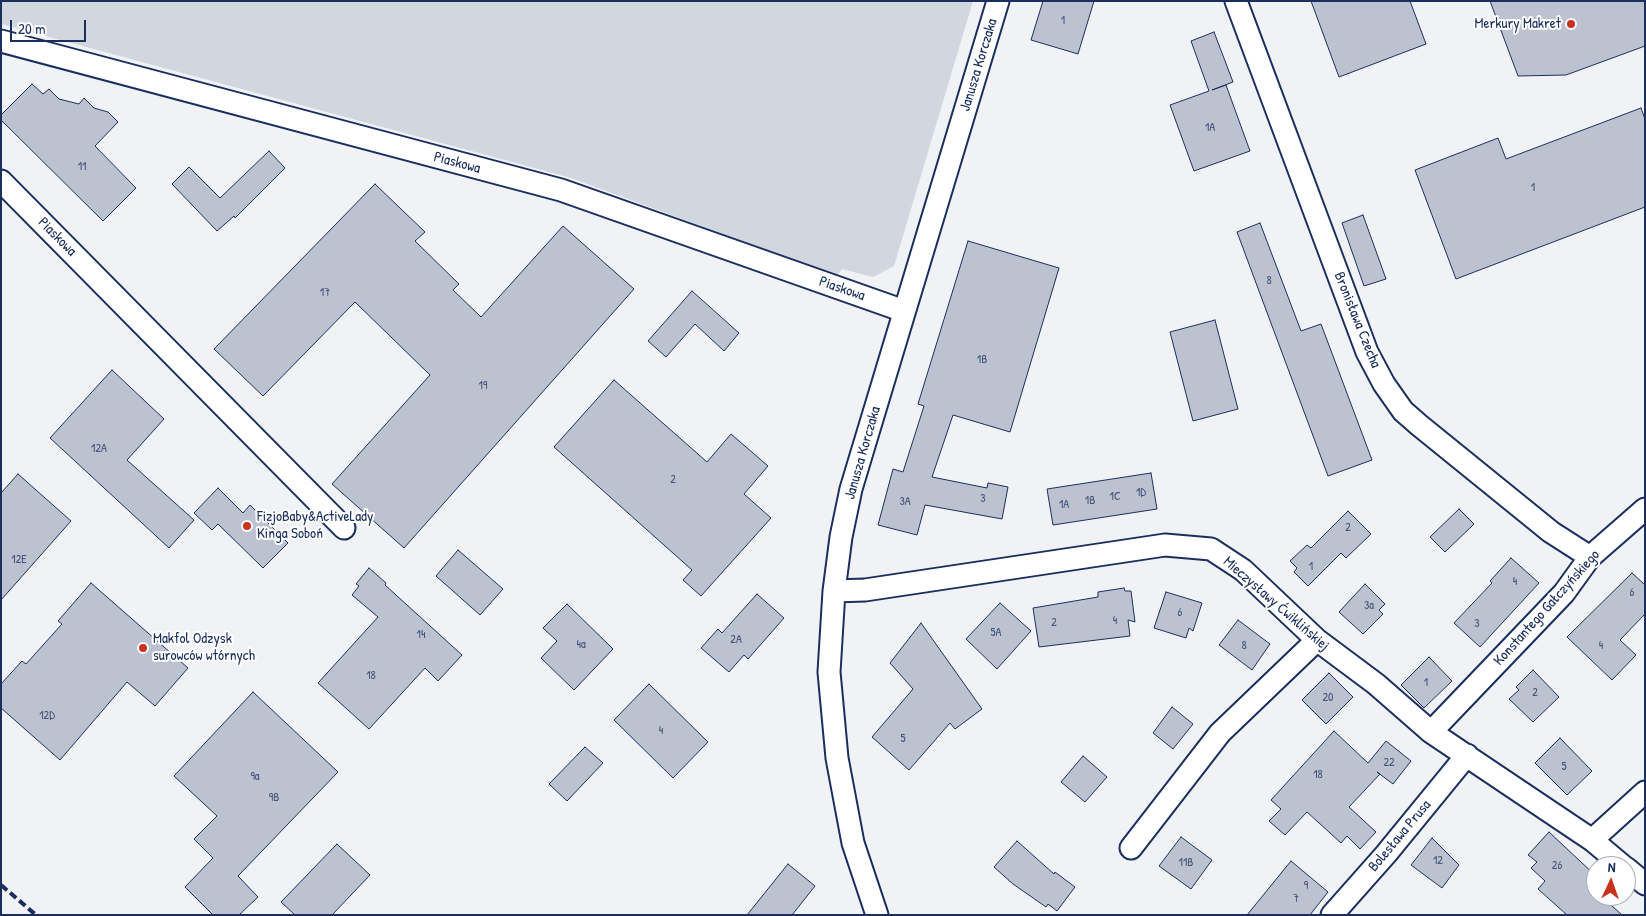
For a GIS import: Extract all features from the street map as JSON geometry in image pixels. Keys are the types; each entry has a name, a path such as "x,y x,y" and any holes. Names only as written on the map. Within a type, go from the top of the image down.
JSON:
{"street":[{"name":"Janusza Korczaka","path":"877,915 853,843 837,758 829,672 834,591 841,537 851,489 998,1"},
{"name":"Bronisława Czecha","path":"1236,1 1367,352 1384,384 1403,411 1419,425 1551,532 1590,557"},
{"name":"Piaskowa","path":"1,41 561,190 904,311"},
{"name":"Piaskowa","path":"1,181 344,528"},
{"name":"Konstantego Gałczyńskiego","path":"1432,732 1564,593 1590,557 1645,509"},
{"name":"Mieczysławy Ćwiklińskiej","path":"834,591 865,590 1165,545 1211,549 1243,570 1317,640 1376,684 1432,732 1592,840 1612,856"},
{"path":"1131,848 1220,733 1317,640"},
{"name":"Bolesława Prusa","path":"1332,915 1386,854 1467,755"},
{"path":"1592,840 1645,792"}],"shaded area":[{"path":"1,1 973,1 894,266 873,277 842,269 837,276 571,178 1,24"}],"building":[{"path":"1043,1 1094,1 1078,54 1031,40"},
{"path":"1311,1 1410,1 1426,44 1339,77"},
{"name":"Merkury Makret","path":"1490,1 1645,1 1645,46 1566,75 1518,76"},
{"path":"1214,32 1233,82 1212,90 1226,85 1250,151 1194,171 1170,105 1209,91 1191,41"},
{"path":"32,84 43,94 49,89 59,99 79,104 84,98 94,108 108,112 118,122 95,146 136,188 103,221 1,120 1,115"},
{"path":"1641,108 1645,119 1645,207 1456,279 1415,170 1498,138 1506,159"},
{"path":"269,151 285,168 235,218 234,216 217,231 172,184 189,167 220,198"},
{"path":"375,184 425,232 415,241 459,284 453,290 481,317 563,226 634,289 404,548 332,484 430,375 355,302 263,396 214,349"},
{"path":"1363,215 1386,279 1364,286 1342,223"},
{"path":"1260,223 1301,331 1321,324 1372,460 1328,476 1237,232"},
{"path":"968,241 1059,268 1010,432 953,415 932,477 987,488 988,483 1008,487 1002,519 925,505 917,535 878,525 893,469 903,472 924,406 918,404"},
{"path":"692,291 739,333 724,351 695,324 666,357 648,341"},
{"path":"1215,320 1238,409 1193,421 1170,332"},
{"path":"112,370 164,419 127,460 194,520 169,548 50,438"},
{"path":"614,380 707,462 731,434 768,466 744,494 771,518 701,596 683,580 692,570 554,447"},
{"path":"1151,473 1157,509 1053,525 1047,489"},
{"path":"18,474 71,521 1,600 1,493"},
{"name":"FizjoBaby&ActiveLady Kinga Soboń","path":"218,488 243,513 250,505 288,543 263,568 218,524 212,530 194,513"},
{"path":"1459,509 1474,524 1445,552 1430,537"},
{"path":"1348,511 1371,534 1346,558 1341,553 1308,586 1294,572 1297,568 1290,561 1307,545 1311,548"},
{"path":"458,550 503,589 480,615 436,576"},
{"path":"1511,558 1539,583 1480,647 1454,623 1492,583 1490,581"},
{"path":"369,568 462,655 438,681 425,668 369,729 318,683 378,617 352,595 359,586 356,584"},
{"path":"1632,573 1645,585 1645,614 1620,640 1636,655 1612,680 1567,637"},
{"path":"91,583 188,668 155,706 127,682 60,760 1,708 1,684 22,661 26,664 62,624 58,621"},
{"path":"1365,584 1385,604 1379,610 1383,614 1363,634 1339,612"},
{"path":"1124,588 1125,591 1131,591 1135,622 1128,620 1130,636 1039,647 1033,608 1098,597 1098,592"},
{"path":"1166,592 1202,603 1193,631 1189,628 1186,638 1154,628"},
{"path":"757,594 784,618 748,659 744,655 729,672 701,648 718,629 722,633"},
{"path":"1000,603 1031,631 997,669 966,639"},
{"path":"567,604 613,649 574,690 541,658 557,641 543,628"},
{"path":"1238,620 1270,644 1252,670 1219,645"},
{"path":"921,623 982,709 955,729 950,723 909,770 872,737 913,689 890,663"},
{"path":"1429,657 1452,681 1424,708 1401,685"},
{"path":"1533,670 1559,697 1533,722 1509,699 1519,690 1516,687"},
{"path":"1329,673 1353,697 1326,724 1302,700"},
{"path":"649,684 708,742 673,778 614,720"},
{"path":"253,692 338,772 238,876 258,897 239,915 213,915 185,887 213,858 194,839 217,816 174,776"},
{"path":"1172,707 1193,724 1173,749 1153,733"},
{"path":"1334,731 1368,763 1386,741 1411,761 1393,784 1380,774 1349,807 1376,832 1360,849 1347,836 1341,843 1307,812 1285,835 1269,821 1281,809 1271,800"},
{"path":"1560,738 1592,771 1567,795 1535,763"},
{"path":"585,747 603,763 567,801 549,784"},
{"path":"1083,756 1107,777 1085,802 1061,782"},
{"path":"1549,832 1586,867 1586,906 1612,906 1622,915 1567,915 1538,889 1545,881 1531,868 1537,862 1528,855"},
{"path":"1181,837 1212,860 1191,889 1159,866"},
{"path":"1432,838 1459,865 1442,888 1411,865"},
{"path":"1017,841 1054,874 1055,872 1075,887 1057,911 1048,904 1046,907 1013,884 994,867"},
{"path":"337,844 370,875 332,915 295,915 281,902"},
{"path":"1291,861 1328,892 1310,915 1247,915"},
{"path":"788,864 815,886 792,915 747,915"}],"railway":[{"path":"1,885 36,915"}],"place":[{"name":"Merkury Makret","path":"1571,24"},
{"name":"FizjoBaby&ActiveLady Kinga Soboń","path":"247,526"},
{"name":"Makfol Odzysk surowców wtórnych","path":"143,648"}]}
